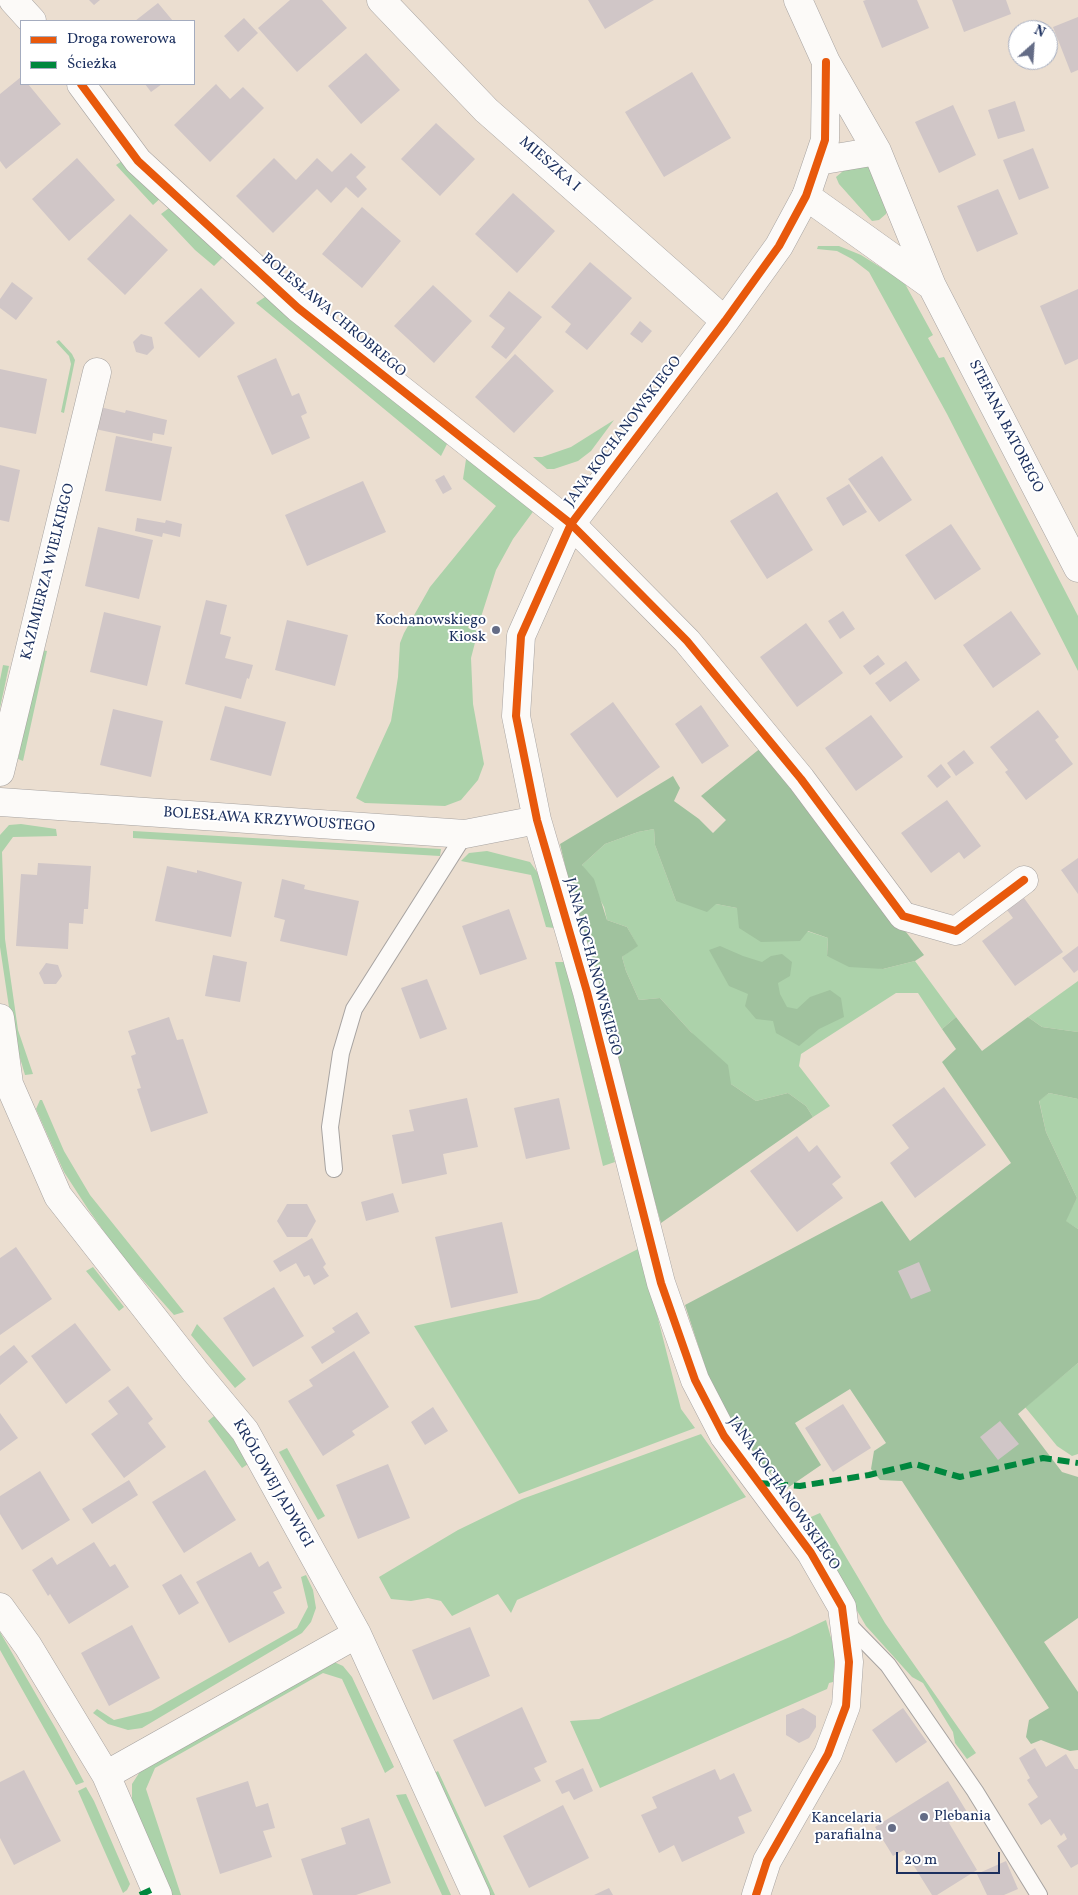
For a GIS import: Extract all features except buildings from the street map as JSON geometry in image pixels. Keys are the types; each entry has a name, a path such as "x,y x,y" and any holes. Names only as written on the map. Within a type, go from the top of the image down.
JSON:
{"street":[{"path":"13,0 31,20"},
{"name":"MIESZKA I","path":"381,0 486,110 726,321"},
{"name":"JANA KOCHANOWSKIEGO","path":"756,1895 767,1861 828,1754 846,1706 849,1662 842,1607 811,1553 724,1436 695,1380 662,1283 586,992 537,820 516,716 521,636 571,524 726,321 779,246 806,196 825,140 826,62 798,0"},
{"name":"STEFANA BATOREGO","path":"826,62 877,151 932,286 1078,568"},
{"name":"BOLESŁAWA CHROBREGO","path":"82,85 138,161 298,308 571,524 687,641 801,779 903,916 956,930 1024,880"},
{"path":"818,161 877,151"},
{"name":"STEFANA BATOREGO","path":"806,196 932,286"},
{"name":"KAZIMIERZA WIELKIEGO","path":"0,772 97,372"},
{"name":"BOLESŁAWA KRZYWOUSTEGO","path":"0,802 465,834 537,820"},
{"name":"KRÓLOWEJ JADWIGI","path":"0,1018 9,1084 58,1196 245,1431 357,1634 476,1895"},
{"path":"0,1607 28,1646 106,1775 158,1895"},
{"path":"106,1775 357,1634"}],"lane":[{"path":"334,1169 330,1127 341,1053 354,1009 465,834"},
{"path":"843,1620 888,1665 975,1791 1039,1895"}],"green space":[{"path":"128,157 163,196 153,205 116,165"},
{"path":"855,161 868,165 888,207 886,214 879,220 872,221 839,184 836,177"},
{"path":"173,205 224,256 214,266 195,250 161,214"},
{"path":"818,246 839,246 861,255 904,282 933,335 928,338 939,358 944,357 1078,616 1078,671 947,414 869,272 852,259 837,251 817,249"},
{"path":"268,295 449,440 441,456 256,303"},
{"path":"59,340 75,360 64,413 61,412 71,364 69,356 56,342"},
{"path":"614,420 591,451 578,461 554,469 547,469 533,457 542,457 571,447"},
{"path":"467,453 535,509 513,539 496,570 481,617 472,614 468,628 478,631 471,658 473,704 484,764 478,780 461,800 445,806 365,803 356,798 391,721 398,677 400,643 404,633 430,587 496,506 463,479"},
{"path":"41,650 47,651 23,761 18,759"},
{"path":"3,665 9,666 0,708 0,680"},
{"path":"762,747 924,955 915,961 883,969 849,967 827,956 828,938 808,931 800,941 761,942 739,928 737,908 716,904 707,912 676,901 655,845 654,829 638,832 605,844 582,865 594,879 607,920 627,927 638,946 622,957 639,1000 660,998 691,1032 728,1065 731,1084 756,1101 788,1093 806,1106 813,1117 661,1223 597,1000 560,844 673,776 680,788 674,801 699,819 713,833 726,820 701,796"},
{"path":"21,824 56,829 57,836 13,837 2,852 5,939 18,1030 33,1074 25,1075 13,1034 0,947 0,835 9,825"},
{"path":"654,829 655,845 676,901 716,904 737,908 828,938 827,956 883,969 915,961 956,1017 942,1029 918,993 896,993 801,1054 799,1066 830,1106 813,1117 806,1106 788,1093 756,1101 731,1084 691,1032 660,998 639,1000 622,957 637,945 627,927 607,920 604,907 582,865 605,844 638,832"},
{"path":"133,831 441,849 440,856 133,838"},
{"path":"487,851 530,862 540,876 554,928 546,927 531,875 461,861 469,853"},
{"path":"720,946 762,962 771,956 782,954 792,962 790,976 778,983 780,994 787,1007 797,1009 810,997 830,990 841,998 844,1017 819,1029 799,1046 776,1033 773,1021 756,1019 745,1006 748,994 729,986 709,950"},
{"path":"555,962 565,962 615,1162 603,1166"},
{"path":"1078,981 1078,1032 1042,1027 1028,1017"},
{"path":"956,1017 982,1051 1028,1017 1042,1027 1078,1032 1078,1099 1049,1093 1039,1101 1046,1132 1077,1198 1066,1221 1078,1229 1078,1363 1018,1414 1062,1472 1078,1477 1078,1618 1044,1642 1078,1692 1078,1750 1070,1751 1041,1740 1031,1744 1026,1737 1029,1720 1049,1708 902,1481 880,1480 871,1469 874,1451 886,1443 850,1389 795,1423 821,1465 786,1489 750,1452 713,1391 685,1305 882,1201 910,1241 1011,1163 942,1062 956,1049 942,1029"},
{"path":"1049,1093 1078,1099 1078,1229 1065,1221 1077,1198 1046,1132 1039,1100"},
{"path":"40,1100 42,1100 64,1151 90,1195 184,1312 174,1315 120,1254 88,1209 64,1172 47,1134 36,1109"},
{"path":"640,1248 681,1409 695,1428 519,1494 414,1326 539,1299"},
{"path":"93,1267 124,1307 119,1311 86,1271"},
{"path":"197,1324 246,1379 235,1388 191,1335"},
{"path":"1078,1363 1078,1454 1072,1456 1057,1446 1025,1407"},
{"path":"214,1416 233,1439 248,1464 242,1468 208,1421"},
{"path":"701,1434 746,1497 517,1600 511,1613 498,1594 452,1616 441,1601 428,1598 411,1601 391,1599 379,1577 458,1530 522,1499"},
{"path":"287,1448 325,1516 318,1520 279,1452"},
{"path":"820,1513 885,1623 976,1753 967,1759 955,1743 953,1732 923,1683 912,1677 866,1626 804,1520"},
{"path":"306,1575 313,1590 316,1608 311,1622 302,1633 142,1728 128,1730 108,1724 93,1713 97,1709 114,1720 151,1711 297,1628 308,1607 301,1577"},
{"path":"826,1620 835,1652 833,1682 829,1683 827,1689 600,1788 570,1721 599,1719"},
{"path":"0,1632 84,1782 76,1785 0,1650"},
{"path":"334,1662 343,1666 352,1677 394,1767 385,1773 342,1679 323,1673 155,1768 146,1789 181,1895 172,1895 132,1811 132,1784 143,1767"},
{"path":"438,1771 495,1895 487,1895 433,1774"},
{"path":"86,1787 94,1801 130,1884 123,1893 78,1791"},
{"path":"406,1794 451,1895 442,1895 396,1795"}],"marked path":[{"path":"758,1483 800,1486 869,1475 915,1464 960,1477 1043,1458 1078,1463"},
{"path":"140,1895 155,1888"}],"cycle path":[{"path":"756,1895 767,1861 828,1754 846,1706 849,1662 842,1607 811,1553 724,1436 695,1380 661,1283 587,992 537,820 516,716 521,636 571,524 725,321 779,246 806,196 825,140 826,62"},
{"path":"82,85 138,161 298,308 571,524 687,641 801,779 903,916 956,931 1024,880"}],"place":[{"name":"Kochanowskiego Kiosk","path":"496,630"},
{"name":"Plebania","path":"924,1817"},
{"name":"Kancelaria parafialna","path":"892,1828"}]}
